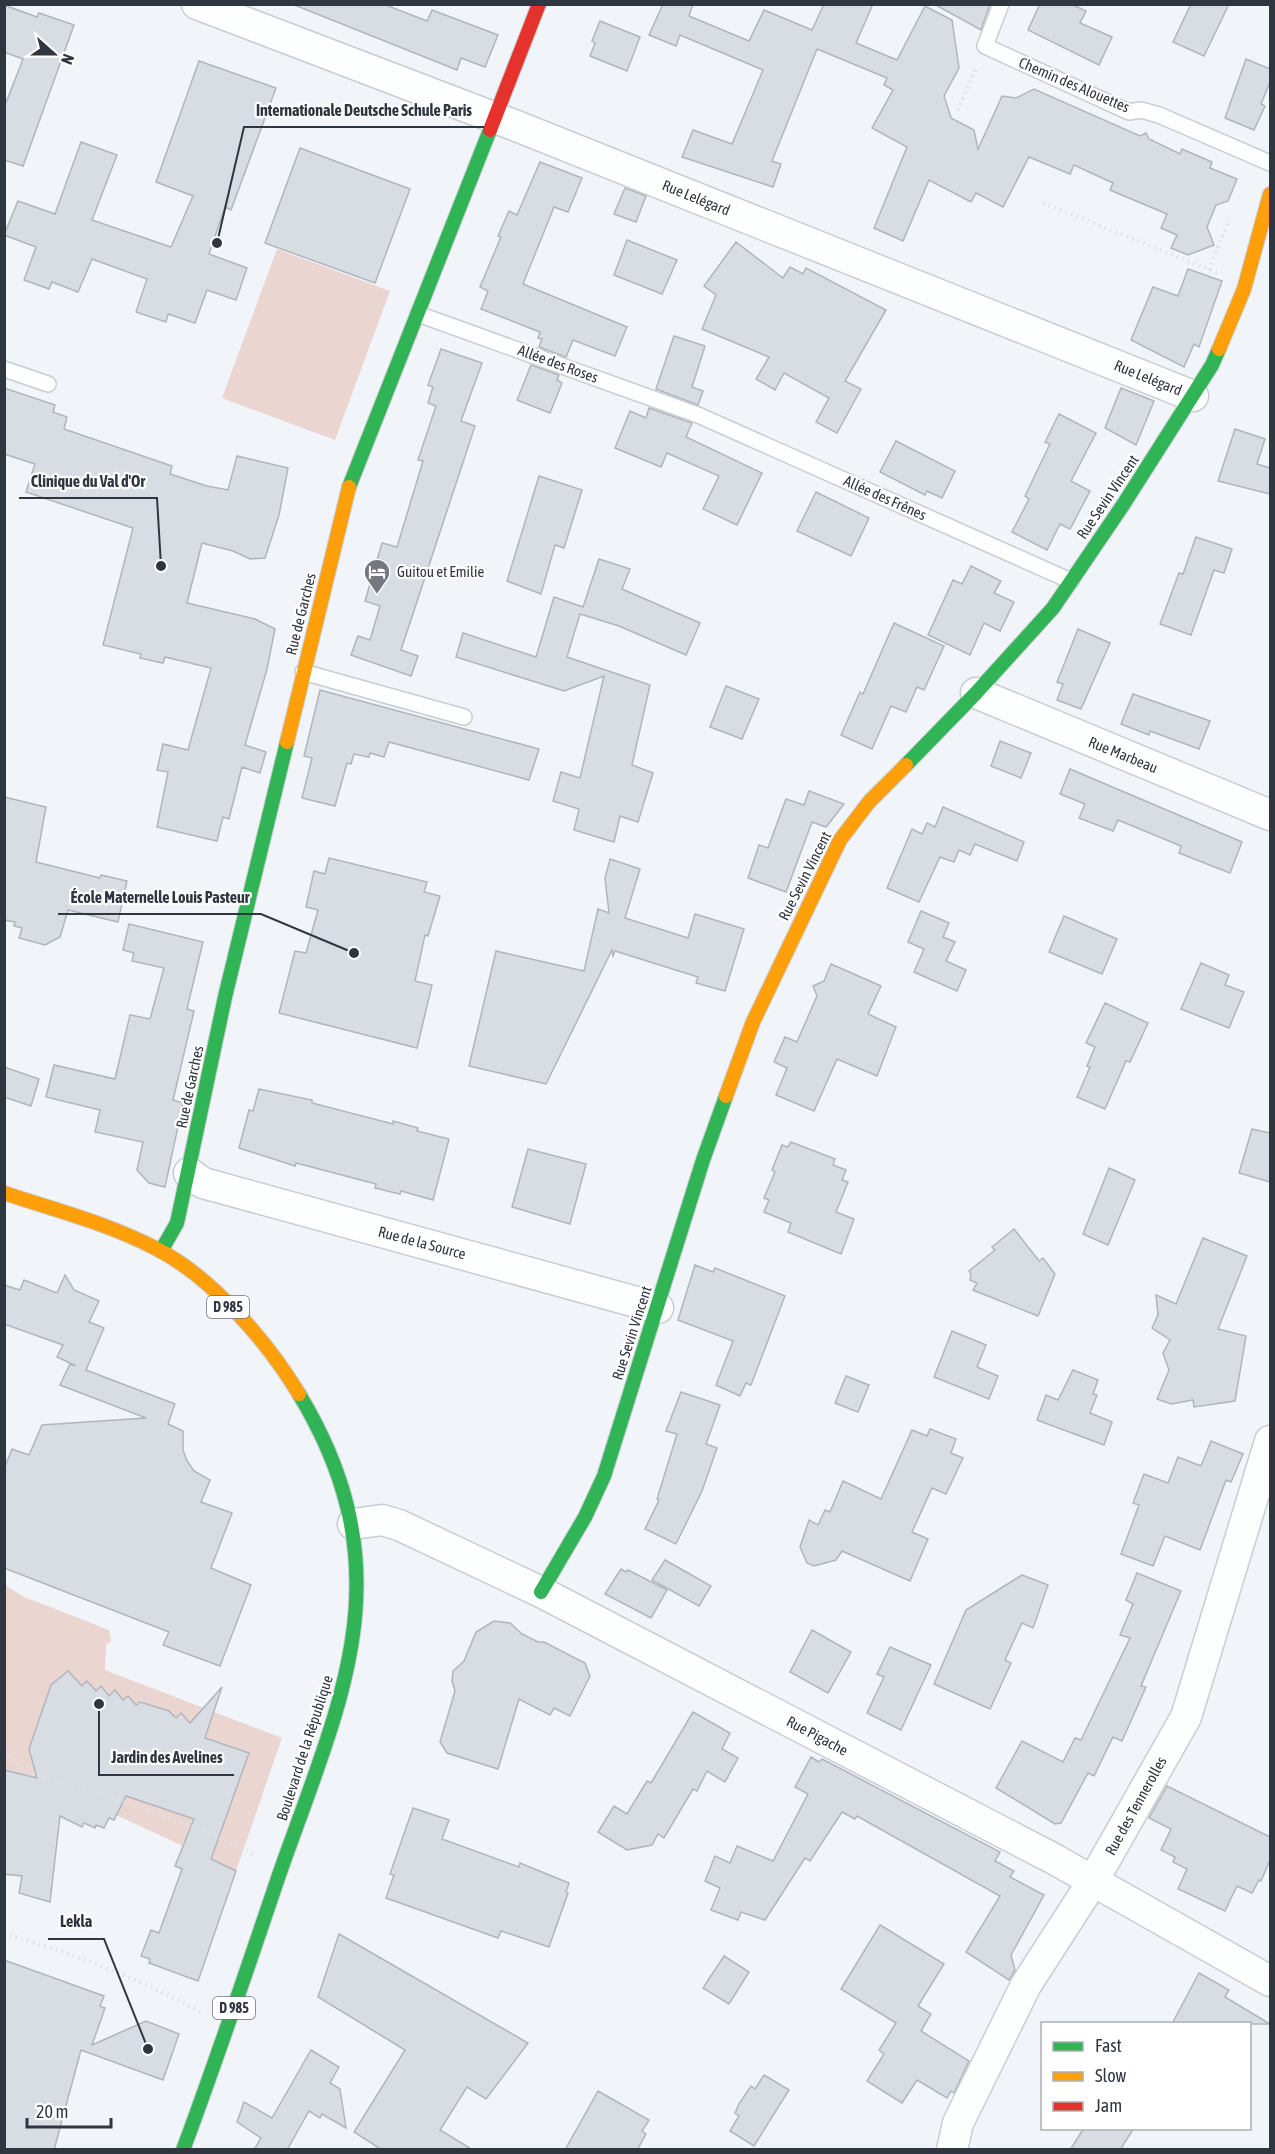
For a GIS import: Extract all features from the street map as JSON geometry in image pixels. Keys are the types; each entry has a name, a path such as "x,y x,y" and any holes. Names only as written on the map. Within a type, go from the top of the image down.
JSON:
{"street":[{"name":"Rue Lelégard","path":"197,4 496,118 1193,396"},
{"name":"Rue de Garches","path":"161,1251 177,1223 225,998 353,472 540,4"},
{"name":"Rue Sevin Vincent","path":"541,1592 585,1517 604,1476 703,1160 753,1022 840,840 869,802 976,693 1053,608 1071,581 1212,365 1244,289 1270,194"},
{"name":"Rue Marbeau","path":"976,693 1270,815"},
{"name":"Rue de la Source","path":"189,1173 203,1183 658,1308"},
{"name":"Boulevard de la République","path":"4,1193 122,1232 161,1251 212,1290 251,1329 288,1374 337,1470 353,1524 356,1603 352,1653 335,1719 183,2150"},
{"name":"Rue des Tennerolles","path":"952,2150 958,2123 1026,1985 1094,1881 1186,1717 1270,1441"},
{"name":"Rue Pigache","path":"353,1524 382,1520 399,1525 541,1592 1094,1881 1270,1981"}],"lane":[{"path":"985,46 1001,4"},
{"name":"Chemin des Alouettes","path":"985,46 1130,112 1141,110 1160,115 1270,163"},
{"name":"Allée des Roses","path":"418,314 698,415"},
{"path":"4,369 48,384"},
{"name":"Allée des Frênes","path":"698,415 1071,581"},
{"path":"303,672 464,717"}],"path":[{"path":"958,110 985,46"},
{"path":"1043,203 1224,276 1244,289"},
{"path":"4,1752 26,1772 112,1798 216,1835 283,1866"},
{"path":"4,1934 56,1949 123,1976 227,2027"}],"shaded area":[{"path":"277,249 390,291 335,440 222,398"},
{"path":"4,1584 22,1596 109,1630 111,1641 106,1645 105,1670 282,1738 236,1871 67,1792 5,1794"}],"building":[{"path":"292,4 383,4 427,21 432,10 498,35 485,67 461,58 457,70"},
{"path":"663,4 693,4 689,16 749,41 764,10 812,30 824,4 873,4 856,43 897,60 925,6 952,20 959,68 944,96 951,118 974,130 978,149 1002,96 1016,98 1034,89 1140,136 1146,133 1149,139 1180,154 1182,149 1212,162 1210,168 1237,179 1228,201 1216,205 1207,227 1214,245 1188,255 1171,248 1177,235 1161,228 1167,214 1110,190 1113,183 1074,165 1070,174 1029,157 1003,207 976,193 971,202 929,180 903,241 874,228 907,147 872,128 893,90 884,85 887,78 817,49 772,161 781,164 773,187 682,157 693,130 732,144 763,70 680,35 676,46 649,35"},
{"path":"934,4 990,4 981,30"},
{"path":"1040,4 1071,4 1086,11 1080,23 1112,37 1099,65 1028,30"},
{"path":"1191,4 1229,4 1204,56 1173,42"},
{"path":"4,5 37,17 39,13 74,25 23,166 4,160 4,108 23,59 4,52"},
{"path":"600,21 640,37 627,71 590,56 595,43 592,41"},
{"path":"1246,59 1270,69 1270,82 1261,104 1265,106 1254,130 1225,118"},
{"path":"199,61 276,88 231,210 225,207 209,254 247,268 236,300 207,290 195,323 168,314 166,322 136,312 147,279 92,259 78,292 52,282 49,289 24,280 36,247 4,235 18,201 55,214 81,142 117,155 92,220 171,247 193,196 156,182"},
{"path":"300,148 410,189 375,283 265,243"},
{"path":"540,162 582,178 568,212 554,207 523,284 627,327 615,356 573,340 566,357 539,347 542,339 538,338 540,332 481,309 488,291 480,287 501,237 498,236 509,211 517,215"},
{"path":"625,188 646,196 636,222 614,214"},
{"path":"627,240 677,260 662,294 614,275"},
{"path":"736,242 783,278 790,267 803,274 806,268 886,310 845,381 861,389 837,433 816,422 829,398 784,373 775,390 756,379 769,357 702,329 716,295 704,286"},
{"path":"1188,269 1222,281 1199,347 1194,344 1184,367 1131,340 1153,287 1178,296"},
{"path":"674,336 705,346 692,387 703,391 698,405 656,389"},
{"path":"441,349 482,363 461,421 475,426 401,650 418,656 411,676 351,655 358,636 370,640 380,606 365,601 382,543 397,547 423,461 418,460 436,406 428,403 433,387 428,385"},
{"path":"531,365 559,375 557,380 562,383 550,413 517,400"},
{"path":"4,388 55,405 53,412 67,417 64,429 172,466 170,474 207,486 228,490 237,456 288,468 279,515 265,558 250,559 233,551 202,543 187,603 255,619 275,629 267,669 245,745 266,752 260,773 242,767 229,819 223,817 217,841 157,827 168,772 157,770 163,744 188,750 211,668 165,657 163,663 140,658 141,654 103,645 133,528 26,492 35,464 4,454"},
{"path":"1121,388 1154,401 1136,445 1105,428"},
{"path":"649,408 692,423 686,437 762,473 737,525 703,509 719,476 667,453 661,467 615,448 630,411 646,418"},
{"path":"1059,414 1096,433 1071,481 1090,491 1070,529 1060,524 1047,550 1012,532 1029,499 1025,496 1050,444 1045,442"},
{"path":"1235,429 1265,439 1257,464 1270,468 1270,494 1218,481"},
{"path":"896,441 955,471 942,498 927,491 925,495 880,472"},
{"path":"539,476 582,490 564,548 555,545 541,594 507,581"},
{"path":"816,492 869,518 851,556 797,531"},
{"path":"1196,537 1232,549 1224,573 1214,570 1191,635 1160,624 1179,573 1183,574"},
{"path":"599,559 630,569 622,589 700,623 686,655 619,626 580,614 567,657 650,685 632,765 653,773 638,822 620,816 614,842 574,830 579,809 553,801 561,772 580,778 604,676 564,691 456,657 463,633 536,657 554,597 583,607"},
{"path":"971,566 1001,581 994,593 1014,602 1000,631 984,623 970,655 928,635 953,580 962,584"},
{"path":"894,623 944,646 924,690 917,687 906,712 891,706 872,749 841,735 860,692 863,694"},
{"path":"1078,629 1110,643 1081,709 1057,700 1063,684 1057,682"},
{"path":"726,686 759,699 742,739 710,727"},
{"path":"320,690 539,749 529,780 389,742 384,757 370,753 369,757 354,754 351,764 347,763 335,806 302,798 312,758 304,756"},
{"path":"1133,694 1210,721 1199,749 1150,731 1149,735 1121,724"},
{"path":"1000,741 1031,753 1021,778 991,766"},
{"path":"1070,769 1242,842 1230,873 1179,853 1181,846 1118,820 1113,831 1079,818 1085,804 1060,794"},
{"path":"809,791 844,804 826,827 812,822 786,892 748,878 759,845 768,848 786,799 804,805"},
{"path":"4,797 46,807 36,862 100,878 101,875 127,881 118,922 68,910 60,937 45,945 19,938 22,928 14,926 15,922 4,920"},
{"path":"943,807 1024,842 1017,861 975,844 970,855 959,850 954,862 940,857 919,902 887,888 912,829 922,834 927,823 935,827"},
{"path":"329,858 427,882 424,892 440,896 428,936 425,935 415,981 432,985 417,1048 279,1013 295,951 306,953 318,910 306,907 314,871 325,874"},
{"path":"610,859 640,869 625,918 688,938 695,914 744,929 725,991 696,983 698,977 615,951 613,956 612,950 546,1084 469,1066 496,951 584,971 598,909 609,913 605,878"},
{"path":"921,911 949,923 943,937 955,942 946,961 966,970 957,991 914,972 924,949 908,942"},
{"path":"1064,916 1117,939 1102,974 1049,952"},
{"path":"129,924 203,942 187,1009 194,1011 173,1100 183,1103 165,1187 149,1183 137,1170 143,1142 95,1132 100,1110 46,1097 54,1065 115,1079 130,1015 150,1019 164,968 132,961 134,953 123,950"},
{"path":"1201,963 1229,975 1225,985 1244,992 1229,1028 1181,1009"},
{"path":"831,964 881,986 868,1014 896,1027 877,1076 837,1059 814,1111 776,1095 787,1068 774,1062 785,1037 797,1042 817,996 813,986 824,981"},
{"path":"1105,1003 1148,1023 1130,1062 1126,1061 1105,1109 1077,1097 1090,1067 1087,1066 1095,1047 1086,1043"},
{"path":"4,1067 39,1079 31,1106 4,1097"},
{"path":"259,1089 312,1100 312,1103 393,1124 393,1121 418,1128 417,1131 449,1139 433,1200 401,1191 400,1194 375,1188 376,1184 296,1163 295,1166 239,1148 249,1110 253,1111"},
{"path":"1252,1129 1270,1133 1270,1182 1239,1173"},
{"path":"791,1142 835,1159 833,1165 846,1170 842,1180 848,1182 836,1212 854,1219 841,1254 788,1232 791,1223 764,1212 769,1200 764,1198 775,1172 772,1170 782,1145 788,1147"},
{"path":"528,1149 586,1164 570,1224 512,1207"},
{"path":"1109,1168 1135,1180 1108,1245 1083,1234"},
{"path":"1014,1229 1039,1261 1043,1258 1055,1274 1038,1316 973,1290 977,1283 970,1280 969,1271 995,1250 992,1247"},
{"path":"1203,1238 1247,1256 1218,1329 1246,1336 1235,1401 1194,1407 1193,1400 1171,1404 1157,1399 1169,1370 1163,1353 1170,1340 1152,1328 1158,1315 1156,1295 1176,1304"},
{"path":"695,1265 713,1272 715,1268 785,1296 751,1385 746,1383 740,1396 716,1385 733,1341 678,1320"},
{"path":"65,1275 74,1290 99,1301 89,1322 104,1328 86,1370 175,1404 168,1424 183,1431 183,1450 187,1461 194,1471 210,1480 201,1502 232,1513 211,1568 251,1585 220,1666 163,1645 169,1632 4,1568 4,1469 12,1449 29,1455 42,1425 146,1418 60,1385 70,1364 76,1366 57,1357 63,1345 4,1324 4,1285 20,1290 24,1280 57,1293"},
{"path":"952,1331 986,1345 977,1367 998,1376 989,1399 934,1377"},
{"path":"1073,1370 1098,1380 1093,1394 1097,1395 1090,1413 1112,1422 1104,1445 1037,1420 1046,1395 1058,1400"},
{"path":"846,1376 869,1385 858,1412 835,1403"},
{"path":"681,1392 720,1405 706,1444 717,1448 702,1491 676,1544 645,1529 659,1500 657,1499 677,1434 666,1431"},
{"path":"930,1429 956,1439 951,1453 963,1458 946,1494 932,1488 912,1532 928,1539 910,1581 842,1551 836,1560 814,1566 807,1563 800,1547 809,1520 818,1525 825,1510 830,1512 843,1481 881,1499 912,1430 927,1436"},
{"path":"1211,1441 1243,1454 1231,1482 1226,1480 1200,1550 1165,1536 1153,1566 1121,1554 1139,1505 1133,1503 1144,1474 1168,1483 1178,1457 1201,1466"},
{"path":"665,1560 711,1586 699,1606 652,1580"},
{"path":"621,1569 626,1572 628,1570 667,1590 651,1618 605,1594"},
{"path":"1137,1573 1181,1591 1141,1686 1146,1687 1122,1741 1113,1737 1094,1776 1088,1773 1061,1823 1055,1824 996,1788 1022,1741 1063,1762 1075,1738 1081,1740 1130,1638 1120,1635 1133,1604 1126,1600"},
{"path":"1022,1575 1048,1585 1033,1628 1022,1623 1005,1660 1011,1663 990,1709 934,1684 966,1610"},
{"path":"494,1621 510,1623 522,1634 538,1642 544,1642 585,1663 590,1676 570,1716 554,1708 550,1715 519,1699 498,1769 447,1753 440,1742 455,1691 452,1681 453,1671 464,1661 476,1632"},
{"path":"812,1630 851,1652 828,1693 790,1672"},
{"path":"890,1647 931,1665 901,1730 867,1713 884,1677 877,1674"},
{"path":"68,1671 82,1686 87,1681 96,1691 101,1686 109,1696 115,1690 123,1700 128,1696 136,1705 140,1702 169,1711 176,1718 181,1713 190,1723 222,1687 205,1738 249,1753 211,1859 236,1871 198,1981 149,1963 150,1959 141,1956 151,1930 159,1933 182,1869 175,1866 194,1819 126,1796 114,1820 109,1818 104,1828 96,1825 95,1828 84,1823 82,1827 60,1816 50,1902 19,1893 22,1876 4,1874 4,1770 37,1778 29,1749 51,1685"},
{"path":"693,1712 730,1733 722,1749 738,1758 725,1782 707,1771 697,1791 693,1789 664,1838 658,1834 652,1845 627,1850 598,1832 614,1806 627,1814 647,1781 651,1783"},
{"path":"811,1757 819,1762 822,1759 1000,1852 995,1861 1014,1871 1010,1877 1044,1895 1011,1955 1015,1970 1009,1980 966,1952 1000,1896 857,1816 855,1819 842,1812 810,1861 805,1858 765,1920 741,1912 738,1920 711,1910 720,1888 705,1881 715,1856 730,1863 737,1846 773,1861 808,1794 795,1787"},
{"path":"1167,1786 1270,1837 1270,1860 1261,1881 1259,1880 1252,1893 1237,1886 1225,1911 1178,1889 1187,1869 1173,1862 1175,1857 1161,1850 1171,1829 1149,1818"},
{"path":"413,1808 449,1820 442,1839 519,1867 520,1863 569,1883 566,1892 568,1893 549,1947 501,1931 498,1938 386,1898 394,1875 390,1874"},
{"path":"880,1925 944,1964 918,2006 931,2014 921,2031 969,2061 954,2093 951,2091 947,2098 917,2080 902,2103 867,2081 884,2054 879,2050 896,2023 841,1989"},
{"path":"339,1934 528,2043 486,2099 467,2087 440,2130 473,2150 382,2150 354,2132 405,2050 318,1997"},
{"path":"724,1956 749,1972 729,2004 703,1988"},
{"path":"4,1960 104,1996 100,2006 105,2008 92,2045 146,2021 179,2034 163,2080 81,2050 54,2150 4,2150"},
{"path":"1199,1973 1229,1990 1225,1997 1270,2024 1251,2024 1251,2022 1173,2022"},
{"path":"311,2050 339,2067 330,2083 340,2089 346,2128 322,2114 320,2118 309,2111 287,2150 254,2150 261,2138 237,2122 244,2102 272,2118"},
{"path":"764,2075 789,2090 754,2146 730,2131 739,2116 735,2113 739,2104 751,2086 755,2089"},
{"path":"598,2091 649,2120 642,2131 646,2134 637,2150 565,2150"},
{"path":"1083,2130 1133,2130 1120,2150 1070,2150"}],"traffic: fast":[{"path":"349,487 490,130"},
{"path":"906,765 976,693 1053,608 1123,505 1212,365 1219,349"},
{"path":"161,1251 177,1223 225,997 287,742"},
{"path":"541,1592 585,1517 604,1476 703,1160 726,1096"},
{"path":"183,2150 323,1751 341,1693 353,1636 356,1578 350,1520 332,1459 299,1394"}],"traffic: slow":[{"path":"1219,349 1244,289 1270,194"},
{"path":"287,742 349,487"},
{"path":"726,1096 753,1022 840,840 869,802 906,765"},
{"path":"4,1193 118,1231 176,1260 197,1275 236,1312 271,1353 299,1394"}],"traffic: jam":[{"path":"490,130 539,4"}],"place":[{"name":"Internationale Deutsche Schule Paris","path":"217,243"},
{"name":"Clinique du Val d'Or","path":"161,566"},
{"name":"Guitou et Emilie","path":"377,595"},
{"name":"École Maternelle Louis Pasteur","path":"354,953"},
{"name":"Jardin des Avelines","path":"99,1704"},
{"name":"Lekla","path":"148,2049"}]}
